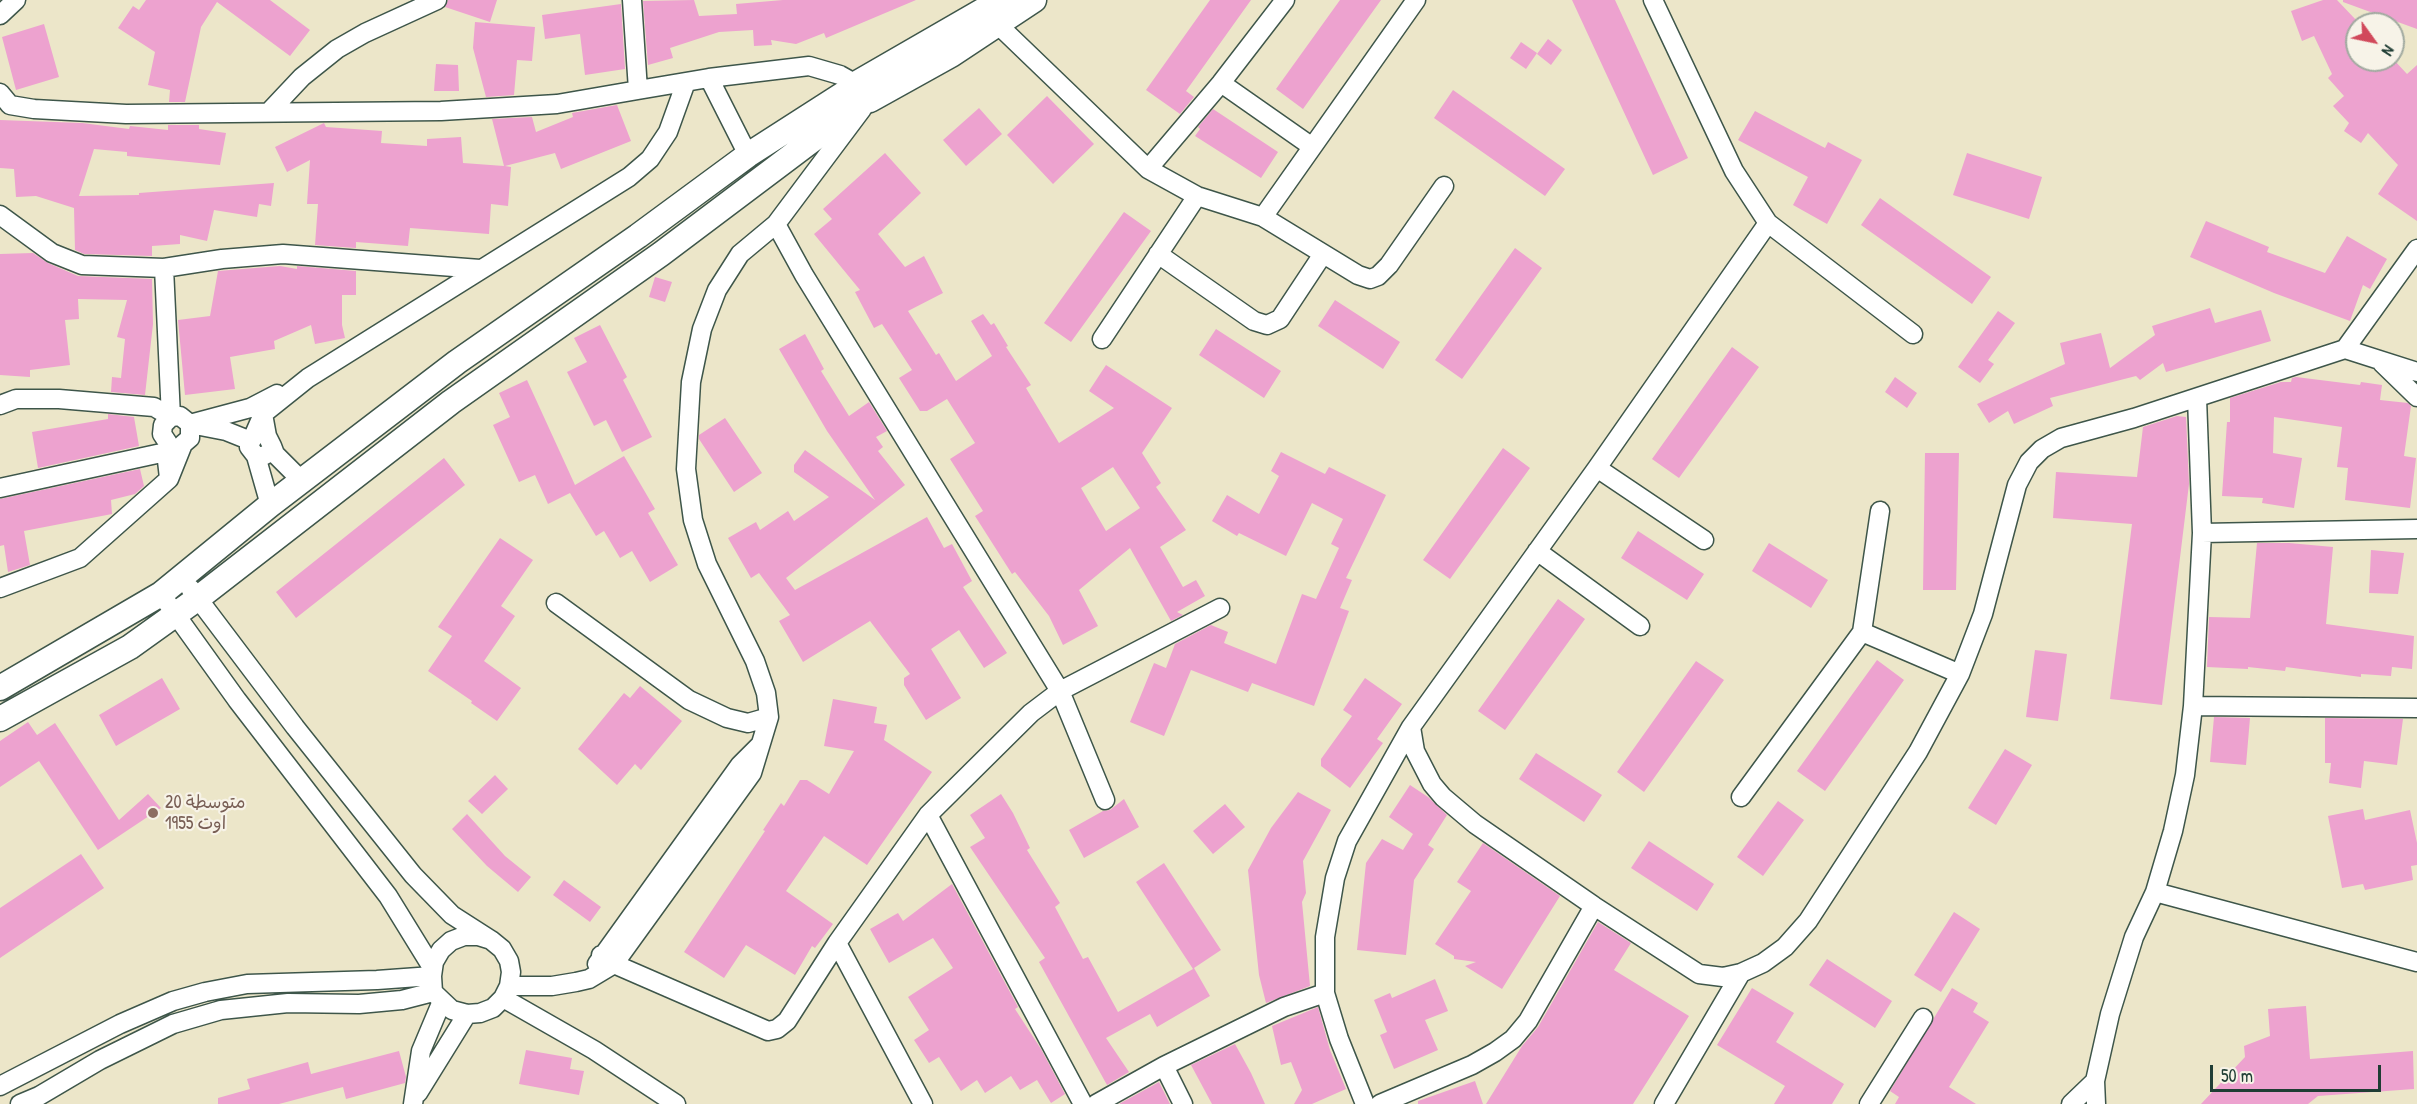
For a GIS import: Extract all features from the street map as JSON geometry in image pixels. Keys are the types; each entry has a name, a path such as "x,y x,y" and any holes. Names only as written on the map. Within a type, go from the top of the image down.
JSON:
{"main road":[{"path":"0,688 161,594 270,505 457,362 638,236 748,155 862,93 994,12 1034,0"},
{"path":"0,719 130,647 197,599 451,402 661,254 862,93"}],"street":[{"path":"0,15 16,0"},
{"path":"269,112 302,77 337,49 365,33 437,0"},
{"path":"632,0 638,90"},
{"path":"1148,169 1221,82 1285,0"},
{"path":"1263,217 1416,0"},
{"path":"1653,0 1734,171 1768,223 1913,334"},
{"path":"994,12 1148,169 1197,196 1263,217 1358,275 1370,279 1378,276 1389,265 1444,186"},
{"path":"3,105 126,114 228,115 269,112 383,112 513,108 557,104 709,78 809,66 840,75 862,93 776,224 740,254 717,290 702,329 691,382 686,469 693,520 707,564 755,661 766,693 769,717 752,773 608,960 589,979 506,992"},
{"path":"709,78 748,155"},
{"path":"190,424 250,408 308,378 629,177 650,159 668,132 686,82"},
{"path":"1221,82 1311,147"},
{"path":"1102,339 1197,196"},
{"path":"0,215 52,253 82,265 164,268 222,259 283,254 480,269"},
{"path":"1365,1104 1339,1039 1325,993 1325,937 1335,878 1347,841 1411,727 1597,468 1768,223"},
{"path":"776,224 804,275 1060,691 1105,800"},
{"path":"2345,349 2417,249"},
{"path":"1158,254 1254,321 1267,325 1280,319 1323,254"},
{"path":"0,588 80,558 169,479 172,446 162,434 163,425 171,417 164,268"},
{"path":"1411,727 1418,758 1432,784 1443,797 1475,824 1594,906 1699,974 1723,977 1741,973 1763,963 1785,947 1808,921 1918,752 1960,674 1983,614 2017,485 2029,462 2042,449 2061,438 2197,398 2345,349 2417,372"},
{"path":"2378,359 2417,396"},
{"path":"270,505 260,443 263,414 308,378"},
{"path":"2096,1104 2095,1081 2124,966 2154,892 2173,831 2184,776 2193,706 2202,533 2197,398"},
{"path":"0,405 16,399 59,399 154,407 171,417 180,416 190,424 226,430 260,443 275,454 302,481"},
{"path":"0,488 172,446 190,438 190,424"},
{"path":"1597,468 1704,540"},
{"path":"1742,797 1862,632 1880,511"},
{"path":"2202,533 2417,529"},
{"path":"1537,551 1640,626"},
{"path":"161,594 174,615 388,896 435,984 452,1010 467,1014 480,1013 493,1008 506,992 511,972 509,961 502,949 452,915 413,875 295,727 197,599 183,576"},
{"path":"556,603 689,700 727,717 748,723 769,717"},
{"path":"608,960 768,1031 777,1029 787,1021 837,943 928,815 1031,713 1060,691 1220,608"},
{"path":"1862,632 1960,674"},
{"path":"2193,706 2417,708"},
{"path":"928,815 1083,1104"},
{"path":"2154,892 2417,962"},
{"path":"1380,1104 1472,1065 1513,1039 1528,1021 1594,906"},
{"path":"413,1102 441,950 451,941 464,936 478,936 491,940"},
{"path":"837,943 923,1104"},
{"path":"1664,1104 1741,973"},
{"path":"0,1086 120,1024 173,1001 205,992 247,984 376,980 435,984"},
{"path":"20,1104 39,1100 100,1060 173,1024 221,1010 288,1003 359,1004 402,1000 435,984"},
{"path":"506,992 676,1104"},
{"path":"1096,1104 1164,1066 1284,1007 1325,993"},
{"path":"413,1102 467,1014"},
{"path":"1869,1104 1923,1018"},
{"path":"1164,1066 1183,1104"},
{"path":"33,1069 39,1100"},
{"path":"2071,1104 2095,1081"}],"building":[{"path":"146,0 270,0 310,30 290,56 217,2 201,27 185,102 169,102 170,90 148,85 155,52 118,28 133,6 139,10"},
{"path":"448,0 497,0 490,22 445,7"},
{"path":"694,0 699,16 737,14 736,4 783,0 916,0 826,38 824,33 796,44 771,40 772,45 754,46 753,30 719,32 670,48 673,58 648,65 643,1"},
{"path":"1210,0 1251,0 1186,91 1194,97 1180,114 1146,90"},
{"path":"1340,0 1381,0 1303,109 1276,89"},
{"path":"1572,0 1615,0 1688,158 1653,175"},
{"path":"2323,0 2337,0 2348,12 2345,12 2345,72 2405,72 2407,74 2417,65 2417,221 2378,194 2398,165 2368,133 2361,143 2344,131 2349,123 2333,106 2344,96 2328,78 2332,74 2314,36 2302,41 2291,11"},
{"path":"2343,0 2417,0 2417,29 2405,25 2405,12 2370,12 2343,2"},
{"path":"621,4 625,69 585,75 580,34 545,39 542,15"},
{"path":"475,22 535,27 532,61 517,60 514,95 486,97 473,48"},
{"path":"44,24 59,77 16,90 2,37"},
{"path":"1548,39 1562,50 1551,65 1537,54"},
{"path":"1521,42 1537,53 1526,69 1510,58"},
{"path":"436,64 458,65 459,91 434,91"},
{"path":"1453,90 1565,169 1545,196 1434,118"},
{"path":"1047,96 1094,144 1053,184 1007,135"},
{"path":"617,105 631,141 561,169 555,153 505,166 511,167 508,206 491,204 489,234 410,228 408,246 356,242 356,248 315,245 318,204 307,204 310,160 287,172 275,147 324,123 326,127 382,131 381,143 427,146 427,139 461,137 463,163 504,166 492,119 532,117 536,132 573,117 572,113"},
{"path":"979,108 1002,134 966,166 943,140"},
{"path":"1213,109 1278,152 1261,178 1195,136 1200,129 1198,127"},
{"path":"1755,111 1825,148 1828,142 1862,160 1827,224 1793,205 1808,177 1738,140"},
{"path":"0,120 82,123 129,129 130,126 168,130 168,125 199,125 199,129 226,133 220,165 127,156 127,152 94,149 79,196 139,195 139,193 274,183 271,206 259,204 257,217 214,210 207,241 180,235 180,244 152,246 152,256 84,254 75,250 74,208 36,196 16,197 14,169 0,168"},
{"path":"885,153 921,193 878,234 905,267 924,256 943,293 908,311 936,355 939,353 956,381 992,356 971,321 983,314 991,325 994,323 1008,346 1006,347 1031,385 1026,388 1059,443 1114,408 1089,391 1106,365 1172,408 1142,453 1161,483 1156,487 1186,530 1160,547 1183,587 1196,580 1205,596 1177,612 1183,615 1171,621 1130,548 1079,590 1098,626 1063,645 1049,616 1015,572 1012,574 975,516 983,511 950,459 975,443 947,399 927,411 920,411 899,378 912,370 882,324 874,328 855,292 860,290 814,234 832,219 823,209","holes":["1113,467 1140,508 1106,531 1081,488"]},
{"path":"1967,153 2042,177 2029,219 1953,195"},
{"path":"1880,198 1991,277 1972,304 1861,225"},
{"path":"1124,212 1151,231 1071,342 1044,323"},
{"path":"2206,221 2269,247 2267,252 2325,273 2347,236 2387,259 2370,289 2363,285 2350,321 2274,293 2190,257"},
{"path":"1515,248 1542,268 1462,379 1435,360"},
{"path":"33,253 48,263 78,276 152,279 153,324 145,395 111,392 112,377 121,378 125,339 117,337 127,300 78,299 79,319 65,320 70,365 30,370 30,377 0,375 0,254"},
{"path":"280,266 297,269 297,266 356,271 356,295 342,295 342,325 345,338 315,344 311,325 274,341 275,349 230,357 235,389 185,395 178,320 210,316 218,271"},
{"path":"655,277 672,282 665,302 649,297"},
{"path":"1335,300 1400,342 1383,369 1318,326"},
{"path":"2210,308 2215,323 2261,310 2271,341 2166,372 2163,363 2140,380 2136,376 2050,398 2053,406 2014,424 2008,411 1989,423 1977,404 2065,364 2060,343 2101,333 2110,368 2155,335 2152,326"},
{"path":"1998,311 2015,323 1988,360 1994,364 1980,383 1958,367"},
{"path":"600,325 627,377 623,380 652,437 622,452 606,420 594,426 567,372 587,362 574,338"},
{"path":"1216,329 1281,371 1264,398 1199,355"},
{"path":"805,334 824,369 821,371 849,416 869,402 887,431 876,437 883,447 878,451 905,485 786,578 795,590 927,517 944,548 952,544 972,581 963,587 1007,653 984,668 959,630 931,649 961,698 926,720 904,685 904,678 910,674 870,621 803,662 779,621 790,615 759,573 751,578 728,538 756,522 760,530 788,511 794,521 829,497 794,472 794,465 805,450 875,500 827,431 779,349"},
{"path":"1732,347 1759,367 1679,478 1652,459"},
{"path":"1895,377 1917,393 1907,408 1885,392"},
{"path":"2292,378 2360,385 2361,382 2382,385 2380,400 2408,403 2411,406 2404,456 2416,458 2410,508 2345,500 2348,468 2337,467 2342,427 2274,417 2273,453 2302,458 2294,508 2262,503 2263,498 2222,496 2227,422 2230,422 2230,398 2281,382 2291,382"},
{"path":"527,380 575,485 624,456 655,509 648,513 678,565 650,582 632,551 620,558 604,531 596,536 570,493 548,504 535,475 519,482 493,425 510,417 499,393"},
{"path":"108,414 134,417 139,446 38,468 32,432 108,419"},
{"path":"2177,416 2186,417 2189,484 2162,705 2110,699 2132,524 2053,518 2056,472 2137,477 2143,427"},
{"path":"725,418 762,473 734,492 699,439 699,435"},
{"path":"1503,448 1530,468 1450,579 1423,560"},
{"path":"1281,452 1325,474 1329,467 1386,495 1346,578 1352,580 1340,608 1349,611 1314,706 1252,683 1248,692 1191,670 1164,736 1130,722 1154,663 1166,668 1175,644 1211,625 1228,632 1224,643 1276,664 1302,594 1316,599 1339,548 1331,544 1343,519 1312,503 1286,556 1239,533 1237,536 1212,521 1227,495 1259,514 1279,476 1271,471"},
{"path":"1925,453 1959,453 1956,590 1923,590"},
{"path":"444,458 465,485 296,618 276,592"},
{"path":"140,469 144,486 135,494 111,500 112,514 24,531 30,565 8,572 4,545 0,546 0,499"},
{"path":"1638,531 1704,574 1687,600 1621,558"},
{"path":"500,538 533,560 501,606 515,616 484,661 521,688 497,721 428,671 452,636 438,627"},
{"path":"1769,543 1828,580 1811,608 1752,571"},
{"path":"2257,543 2333,547 2326,624 2414,636 2412,669 2392,667 2391,676 2361,674 2361,677 2286,667 2285,671 2248,667 2248,669 2207,667 2209,617 2250,618"},
{"path":"2371,550 2404,553 2398,594 2369,593"},
{"path":"1558,599 1585,619 1505,730 1478,711"},
{"path":"2035,650 2067,654 2058,721 2026,717"},
{"path":"1877,660 1904,680 1825,791 1797,771"},
{"path":"1696,661 1724,680 1644,792 1617,772"},
{"path":"162,678 180,709 116,746 99,715"},
{"path":"1365,678 1402,704 1377,739 1383,743 1350,788 1321,766 1321,759 1352,716 1343,710"},
{"path":"640,686 682,721 641,770 635,764 617,785 578,749 624,693 630,698"},
{"path":"833,699 877,707 874,723 887,725 884,740 932,772 867,865 824,836 786,891 833,924 815,948 812,946 795,975 746,945 724,978 684,952 765,831 763,830 781,803 784,806 800,780 807,780 829,794 854,751 824,746"},
{"path":"2214,717 2250,718 2246,765 2210,762"},
{"path":"2325,718 2403,719 2397,765 2364,761 2361,788 2329,783 2331,763 2325,763"},
{"path":"28,722 37,735 55,723 119,820 148,794 161,808 98,850 39,761 0,787 0,741"},
{"path":"2005,749 2032,765 1996,825 1968,808"},
{"path":"1536,753 1602,795 1584,822 1519,779"},
{"path":"495,775 508,789 482,814 468,801"},
{"path":"1410,785 1428,797 1447,815 1428,845 1434,849 1414,880 1406,955 1357,950 1366,863 1382,839 1403,850 1413,834 1389,817"},
{"path":"1298,792 1331,810 1303,861 1306,893 1302,902 1310,986 1266,1003 1259,975 1248,870 1271,828"},
{"path":"1001,794 1030,848 1027,850 1060,903 1055,907 1083,959 1088,957 1118,1012 1193,969 1136,882 1164,863 1221,950 1194,968 1210,996 1157,1027 1150,1014 1106,1038 1129,1072 1107,1085 1039,962 1045,958 970,847 985,838 970,815"},
{"path":"1124,799 1139,827 1084,858 1069,830 1103,811 1110,810"},
{"path":"1778,801 1804,820 1763,876 1737,857"},
{"path":"1225,804 1245,827 1213,854 1193,831"},
{"path":"2363,809 2365,820 2410,810 2417,843 2417,865 2411,866 2413,880 2365,890 2363,884 2342,888 2328,816"},
{"path":"467,814 505,856 531,877 518,892 487,866 452,829"},
{"path":"1649,841 1714,884 1697,911 1631,868"},
{"path":"1483,843 1560,896 1502,989 1465,966 1476,962 1454,959 1454,956 1435,944 1471,891 1457,882"},
{"path":"81,854 104,888 0,958 0,908"},
{"path":"564,880 601,907 590,922 553,895"},
{"path":"952,884 1018,1007 1015,1009 1041,1049 1065,1094 1051,1103 1037,1080 1020,1090 1011,1076 985,1093 977,1080 961,1091 939,1057 929,1063 914,1040 929,1030 908,997 953,968 933,938 889,963 870,929 898,913 903,921"},
{"path":"1954,912 1980,929 1941,992 1914,975"},
{"path":"1598,922 1631,943 1614,970 1689,1016 1633,1104 1486,1104 1522,1046 1538,1027"},
{"path":"1827,959 1892,1001 1875,1028 1809,985"},
{"path":"1435,979 1448,1011 1425,1020 1438,1050 1394,1069 1380,1035 1387,1032 1374,1000 1390,993 1392,998"},
{"path":"1752,988 1794,1013 1776,1042 1844,1084 1832,1104 1774,1104 1785,1086 1717,1045"},
{"path":"1952,988 1978,1003 1973,1012 1989,1022 1949,1087 1976,1104 1895,1104 1899,1097 1890,1091"},
{"path":"2306,1006 2310,1059 2413,1051 2414,1089 2318,1096 2308,1104 2201,1104 2245,1057 2244,1046 2270,1036 2268,1009"},
{"path":"1318,1007 1330,1050 1346,1089 1312,1104 1294,1104 1302,1090 1291,1062 1281,1065 1272,1026"},
{"path":"1235,1044 1265,1104 1212,1104 1191,1065"},
{"path":"526,1050 572,1058 570,1069 584,1071 579,1095 519,1084"},
{"path":"399,1051 406,1077 405,1083 346,1099 343,1087 279,1104 218,1104 218,1098 250,1089 247,1079 308,1062 311,1074"},
{"path":"1475,1081 1483,1104 1418,1104 1418,1101"},
{"path":"1159,1082 1170,1104 1119,1104"}],"place":[{"name":"متوسطة 20 اوت 1955","path":"153,813"}]}
